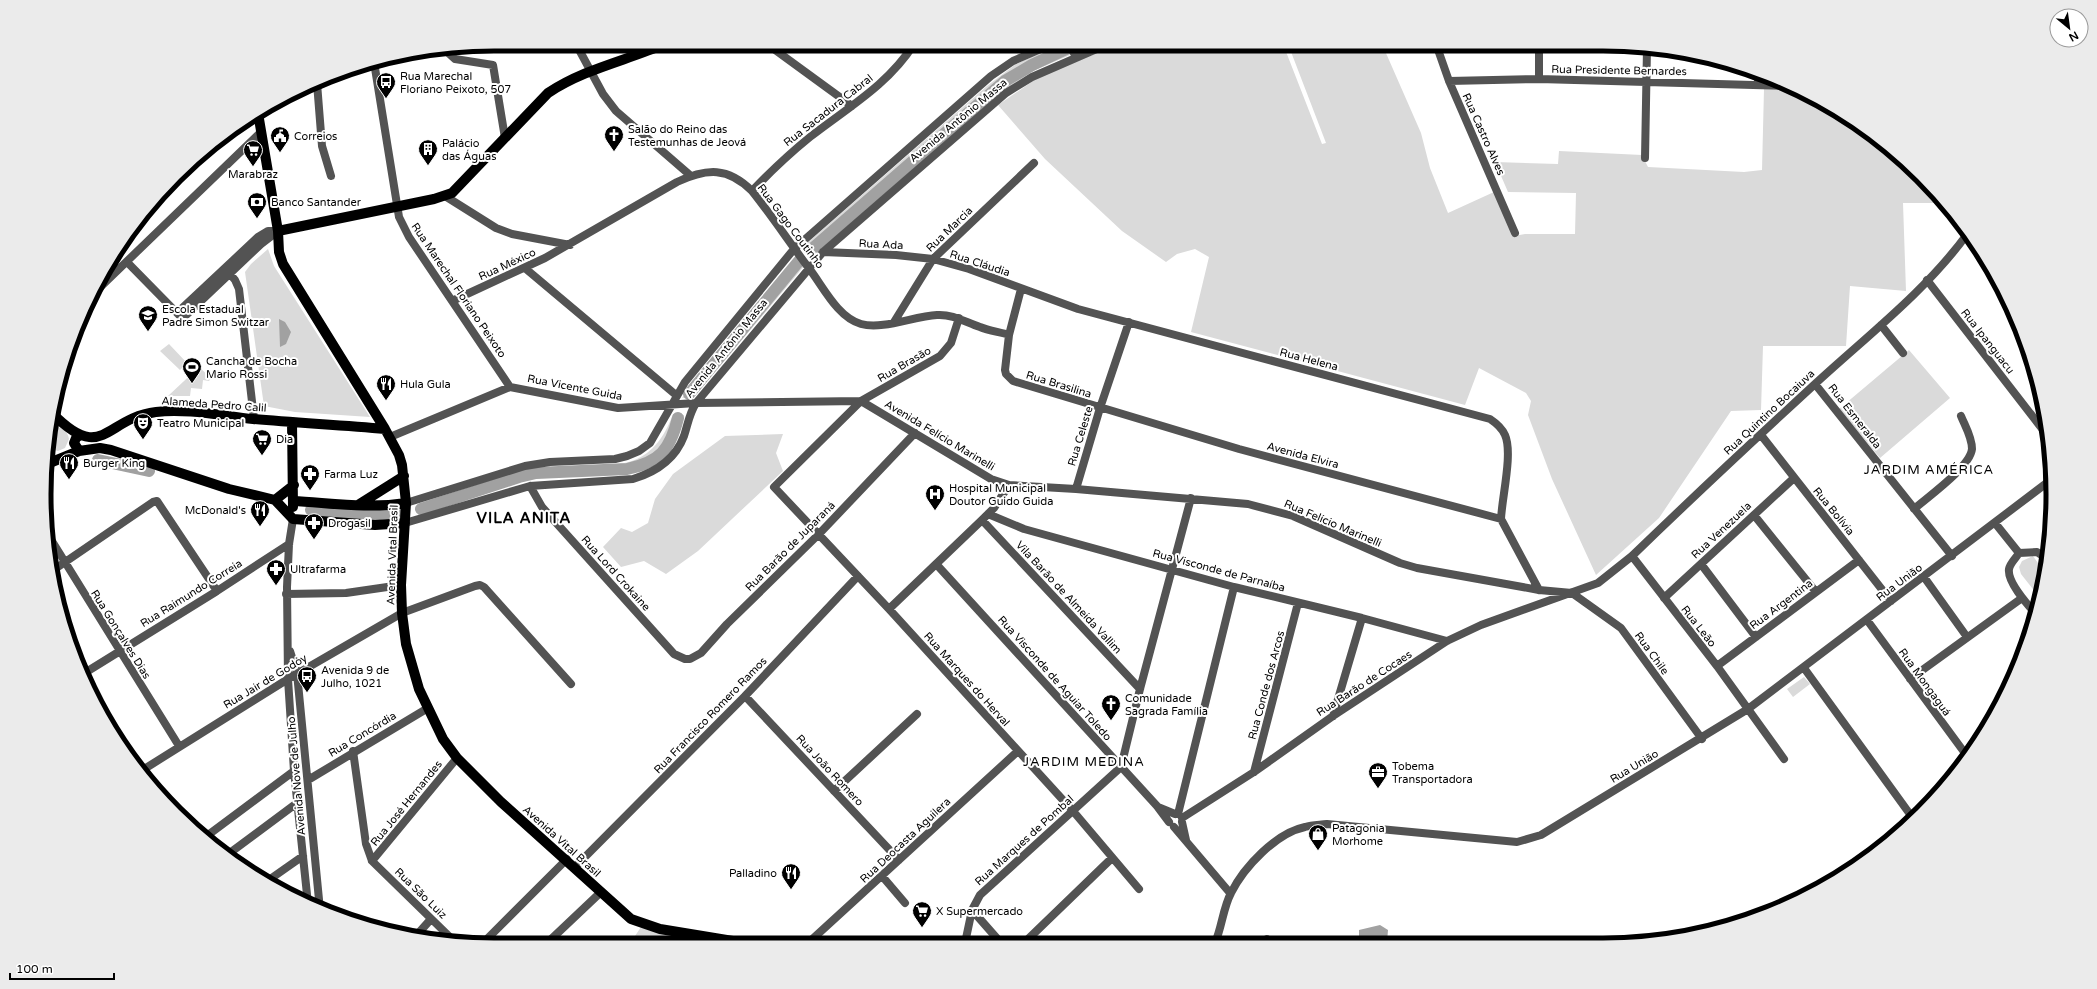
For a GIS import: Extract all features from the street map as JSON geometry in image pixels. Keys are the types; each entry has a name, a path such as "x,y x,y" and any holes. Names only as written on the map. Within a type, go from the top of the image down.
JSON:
{"main road":[{"path":"259,119 278,231 445,196 458,188 548,93 567,81 590,70 645,51"},
{"name":"Avenida Vital Brasil","path":"278,231 278,252 283,264 388,433 399,455 404,476 406,503 401,585 402,613 412,667 428,708 443,739 457,758 501,802 567,859 623,914 643,925 717,938"},
{"name":"Alameda Pedro Calil","path":"58,419 68,429 86,437 100,436 131,420 157,412 199,413 292,422"},
{"name":"Rua Vicente Guida","path":"292,422 388,433"},
{"name":"Avenida Nove de Julho","path":"292,422 294,485 293,519"},
{"path":"76,452 74,443 76,438 80,435"},
{"path":"52,462 76,452 100,448 112,450 170,468 228,489 275,500 293,519"},
{"path":"358,506 404,476"},
{"path":"275,500 294,485"},
{"name":"Avenida Antônio Massa","path":"293,500 358,506 389,506 406,503"},
{"name":"Avenida Antônio Massa","path":"293,519 351,525 405,523"}],"street":[{"path":"580,51 603,94 616,111 690,176"},
{"path":"777,51 852,106"},
{"name":"Rua Sacadura Cabral","path":"752,191 777,164 852,106 894,71 909,51"},
{"name":"Avenida Antônio Massa","path":"406,503 525,466 627,456 638,451 650,442 656,434 676,395 794,249 991,76 1013,61 1036,51"},
{"path":"1073,51 1076,57"},
{"name":"Avenida Antônio Massa","path":"405,523 530,486 633,479 649,474 660,467 679,448 691,411 696,403 823,252 1006,94 1032,77 1091,51"},
{"name":"Rua Castro Alves","path":"1438,51 1449,81 1515,233"},
{"path":"1539,51 1539,79"},
{"path":"449,54 455,59 493,65 505,138"},
{"path":"1645,158 1647,54"},
{"name":"Rua Marechal Floriano Peixoto","path":"375,68 396,207 409,237 510,387"},
{"name":"Rua Presidente Bernardes","path":"1449,81 1539,79 1773,85"},
{"path":"1758,80 1758,85"},
{"path":"317,88 322,146 331,176"},
{"path":"105,282 260,133"},
{"name":"Rua Marcia","path":"894,322 933,259 1034,163"},
{"name":"Rua Gago Coutinho","path":"570,244 646,199 690,176 717,172 731,174 742,181 752,191 794,249 840,309 850,319 862,324 877,325 936,315 959,318 982,328 1009,335"},
{"path":"445,196 502,230 512,234 570,244"},
{"path":"126,262 178,315 185,316 258,237 268,231 278,231"},
{"name":"Rua Ada","path":"840,237 844,246 852,253"},
{"name":"Rua Quintino Bocaiuva","path":"1572,593 1598,583 1632,556 1760,435 1881,325 1927,280 1964,238"},
{"name":"Rua México","path":"452,301 526,269 570,244"},
{"name":"Rua Ada","path":"823,252 896,255 933,259"},
{"name":"Rua Cláudia","path":"933,259 969,269 1021,289"},
{"path":"526,269 676,395"},
{"path":"227,271 235,280 239,289 254,419"},
{"name":"Rua Ipanguacu","path":"1927,280 2040,426"},
{"name":"Rua Helena","path":"1021,289 1051,300 1129,322 1490,419 1500,427 1507,442 1508,452 1501,519"},
{"name":"Rua Brasilina","path":"1021,289 1009,335 1005,370 1008,378 1013,381 1100,408"},
{"name":"Rua Brasão","path":"861,401 940,356 952,343 959,318"},
{"name":"Rua Celeste","path":"1076,489 1100,408 1129,322"},
{"path":"1881,325 1903,353"},
{"name":"Rua Esmeralda","path":"1815,384 1952,556"},
{"name":"Rua Vicente Guida","path":"388,433 510,387 618,408 670,406 696,403 861,401"},
{"name":"Avenida Felício Marinelli","path":"861,401 992,479 1009,486"},
{"name":"Rua Marques do Herval","path":"861,401 774,487 889,609 1073,811 1139,889"},
{"name":"Avenida Elvira","path":"1100,408 1239,449 1501,519"},
{"path":"1914,509 1959,470 1970,456 1971,441 1961,416"},
{"name":"Rua Barão de Juparaná","path":"674,654 685,659 696,656 819,534 914,433"},
{"name":"Rua Bolívia","path":"1760,435 1891,601"},
{"name":"Rua Venezuela","path":"1664,598 1794,478"},
{"name":"Rua União","path":"1216,938 1230,893 1249,866 1264,850 1284,835 1304,827 1327,824 1517,842 1542,835 1702,739 1748,709 2046,484"},
{"name":"Rua Lord Crokaine","path":"530,486 542,507 674,654"},
{"path":"889,609 937,565 985,517 1009,486"},
{"name":"Rua Felício Marinelli","path":"1009,486 1076,489 1248,504 1293,516 1393,560 1417,568 1539,590 1572,593"},
{"path":"1121,767 1140,689 1191,498"},
{"path":"58,567 153,502 157,501 217,591"},
{"path":"1754,515 1816,592"},
{"name":"Rua Visconde de Parnaíba","path":"985,517 1234,587 1362,618 1447,641"},
{"name":"Vila Barão de Almeida Vallim","path":"985,517 1140,689"},
{"name":"Avenida Nove de Julho","path":"293,519 289,544 286,594 288,679 294,771 307,896"},
{"path":"1501,519 1539,590"},
{"path":"1995,523 2019,553"},
{"name":"Rua Raimundo Correia","path":"88,671 217,591 289,544"},
{"name":"Rua Gonçalves Dias","path":"54,547 178,746"},
{"path":"2019,553 2038,552 2042,555"},
{"path":"2019,553 2010,565 2009,575 2022,598 2031,609"},
{"name":"Rua Leão","path":"1632,556 1717,666 1784,759"},
{"name":"Rua Argentina","path":"1717,666 1859,560"},
{"path":"1701,564 1756,637"},
{"name":"Rua Visconde de Aguiar Toledo","path":"937,565 1157,806 1230,893"},
{"name":"Rua Francisco Romero Ramos","path":"575,867 744,696 858,576"},
{"path":"1924,577 1967,638"},
{"path":"286,594 346,593 401,585"},
{"name":"Rua Jair de Godóy","path":"146,768 178,746 297,673 402,613 480,585 484,587 571,684"},
{"path":"1172,825 1170,818 1179,817 1234,587"},
{"name":"Rua Barão de Cocaes","path":"1172,825 1178,827 1179,817 1254,772 1333,716 1447,641 1481,625 1572,593"},
{"name":"Rua Chile","path":"1572,593 1621,628 1702,739"},
{"path":"1910,679 2022,598"},
{"name":"Rua Conde dos Arcos","path":"1254,772 1298,603"},
{"path":"1333,716 1362,618"},
{"name":"Rua Mongaguá","path":"1866,620 1963,751"},
{"name":"Avenida Nove de Julho","path":"288,642 297,673 319,901"},
{"path":"1804,668 1910,814"},
{"name":"Rua João Romero","path":"744,696 898,860"},
{"name":"Rua Concórdia","path":"308,780 428,708"},
{"path":"834,791 917,714"},
{"name":"Rua Deocasta Aguilera","path":"814,938 1018,751"},
{"path":"353,752 366,844 372,862"},
{"name":"Rua José Hernandes","path":"372,862 457,758"},
{"name":"Rua Marques de Pombal","path":"966,938 972,910 980,895 1121,767"},
{"path":"210,834 294,771"},
{"path":"232,851 297,803"},
{"name":"Rua Visconde de Aguiar Toledo","path":"1157,806 1179,817 1186,840"},
{"path":"272,878 303,856"},
{"path":"1029,938 1112,858"},
{"path":"488,938 567,859"},
{"name":"Rua São Luiz","path":"372,862 448,935"},
{"path":"882,876 905,903"},
{"path":"552,938 601,892"},
{"path":"972,910 997,938"},
{"path":"420,931 431,919"}],"shaded area":[{"path":"1045,51 1071,51 1070,55 1031,72 1005,90 815,254 809,252 806,244 987,86 1016,64"},
{"path":"1101,51 1286,51 1322,144 1326,143 1291,51 1385,51 1421,133 1430,168 1448,213 1494,192 1514,236 1525,234 1575,234 1576,193 1508,192 1495,162 1558,164 1559,151 1642,155 1648,167 1744,172 1762,170 1764,89 1782,90 1824,110 1849,126 1895,161 1937,203 1903,203 1906,291 1850,286 1846,346 1763,346 1761,410 1731,411 1659,518 1596,575 1552,479 1528,415 1531,401 1526,393 1479,368 1465,405 1191,332 1209,257 1195,249 1177,254 1166,262 1122,231 1045,159 998,105 1039,77"},
{"path":"268,249 274,266 370,417 295,412 264,406 245,272 251,264"},
{"path":"799,257 805,265 695,396 682,398 795,258"},
{"path":"279,319 285,322 291,332 286,344 280,347"},
{"path":"169,344 187,363 180,370 160,351"},
{"path":"1909,350 1950,398 1880,458 1839,409"},
{"name":"Cancha de Bocha Mario Rossi","path":"199,367 211,378 209,381 203,380 202,389 191,388 190,396 168,396"},
{"path":"673,414 684,415 680,431 672,447 659,460 643,468 625,473 604,476 524,480 418,515 419,505 520,472 548,468 616,464 637,459 650,451 660,440"},
{"path":"57,427 65,430 69,439 65,448 58,451 54,450"},
{"path":"783,434 776,453 783,471 698,551 666,574 644,561 621,567 603,547 621,528 632,532 648,523 655,499 673,474 725,436"},
{"path":"310,506 357,511 401,511 399,516 356,517 310,513"},
{"path":"2033,556 2040,565 2035,591 2021,574 2019,567 2022,561"},
{"path":"1804,677 1810,684 1793,697 1787,689"},
{"path":"1380,925 1388,930 1387,938 1359,938 1359,930"},
{"path":"641,927 697,938 634,938"}],"waterway":[{"path":"812,249 1005,81 1032,65 1062,51"},
{"path":"689,394 799,261"},
{"path":"421,509 519,477 536,473 627,469 648,463 662,453 667,446 675,429 678,418"},
{"path":"98,460 149,471"},
{"path":"311,510 370,515 398,512"}],"place":[{"name":"Rua Marechal Floriano Peixoto, 507","path":"386,99"},
{"name":"Salão do Reino das Testemunhas de Jeová","path":"614,152"},
{"name":"Correios","path":"280,153"},
{"name":"Palácio das Águas","path":"428,166"},
{"name":"Marabraz","path":"253,167"},
{"name":"Banco Santander","path":"257,219"},
{"name":"Escola Estadual Padre Simon Switzar","path":"148,332"},
{"name":"Cancha de Bocha Mario Rossi","path":"192,384"},
{"name":"Hula Gula","path":"386,401"},
{"name":"Teatro Municipal","path":"143,440"},
{"name":"Dia","path":"262,456"},
{"name":"Burger King","path":"69,480"},
{"name":"Farma Luz","path":"310,491"},
{"name":"Hospital Municipal Doutor Guido Guida","path":"935,511"},
{"name":"McDonald's","path":"260,527"},
{"name":"Drogasil","path":"314,540"},
{"name":"Ultrafarma","path":"276,586"},
{"name":"Avenida 9 de Julho, 1021","path":"307,693"},
{"name":"Comunidade Sagrada Família","path":"1111,721"},
{"name":"Tobema Transportadora","path":"1378,789"},
{"name":"Patagonia Morhome","path":"1318,851"},
{"name":"Palladino","path":"791,890"},
{"name":"X Supermercado","path":"922,928"}],"district":[{"name":"JARDIM AMÉRICA","path":"1929,469"},
{"name":"VILA ANITA","path":"524,518"},
{"name":"JARDIM MEDINA","path":"1084,761"}]}
